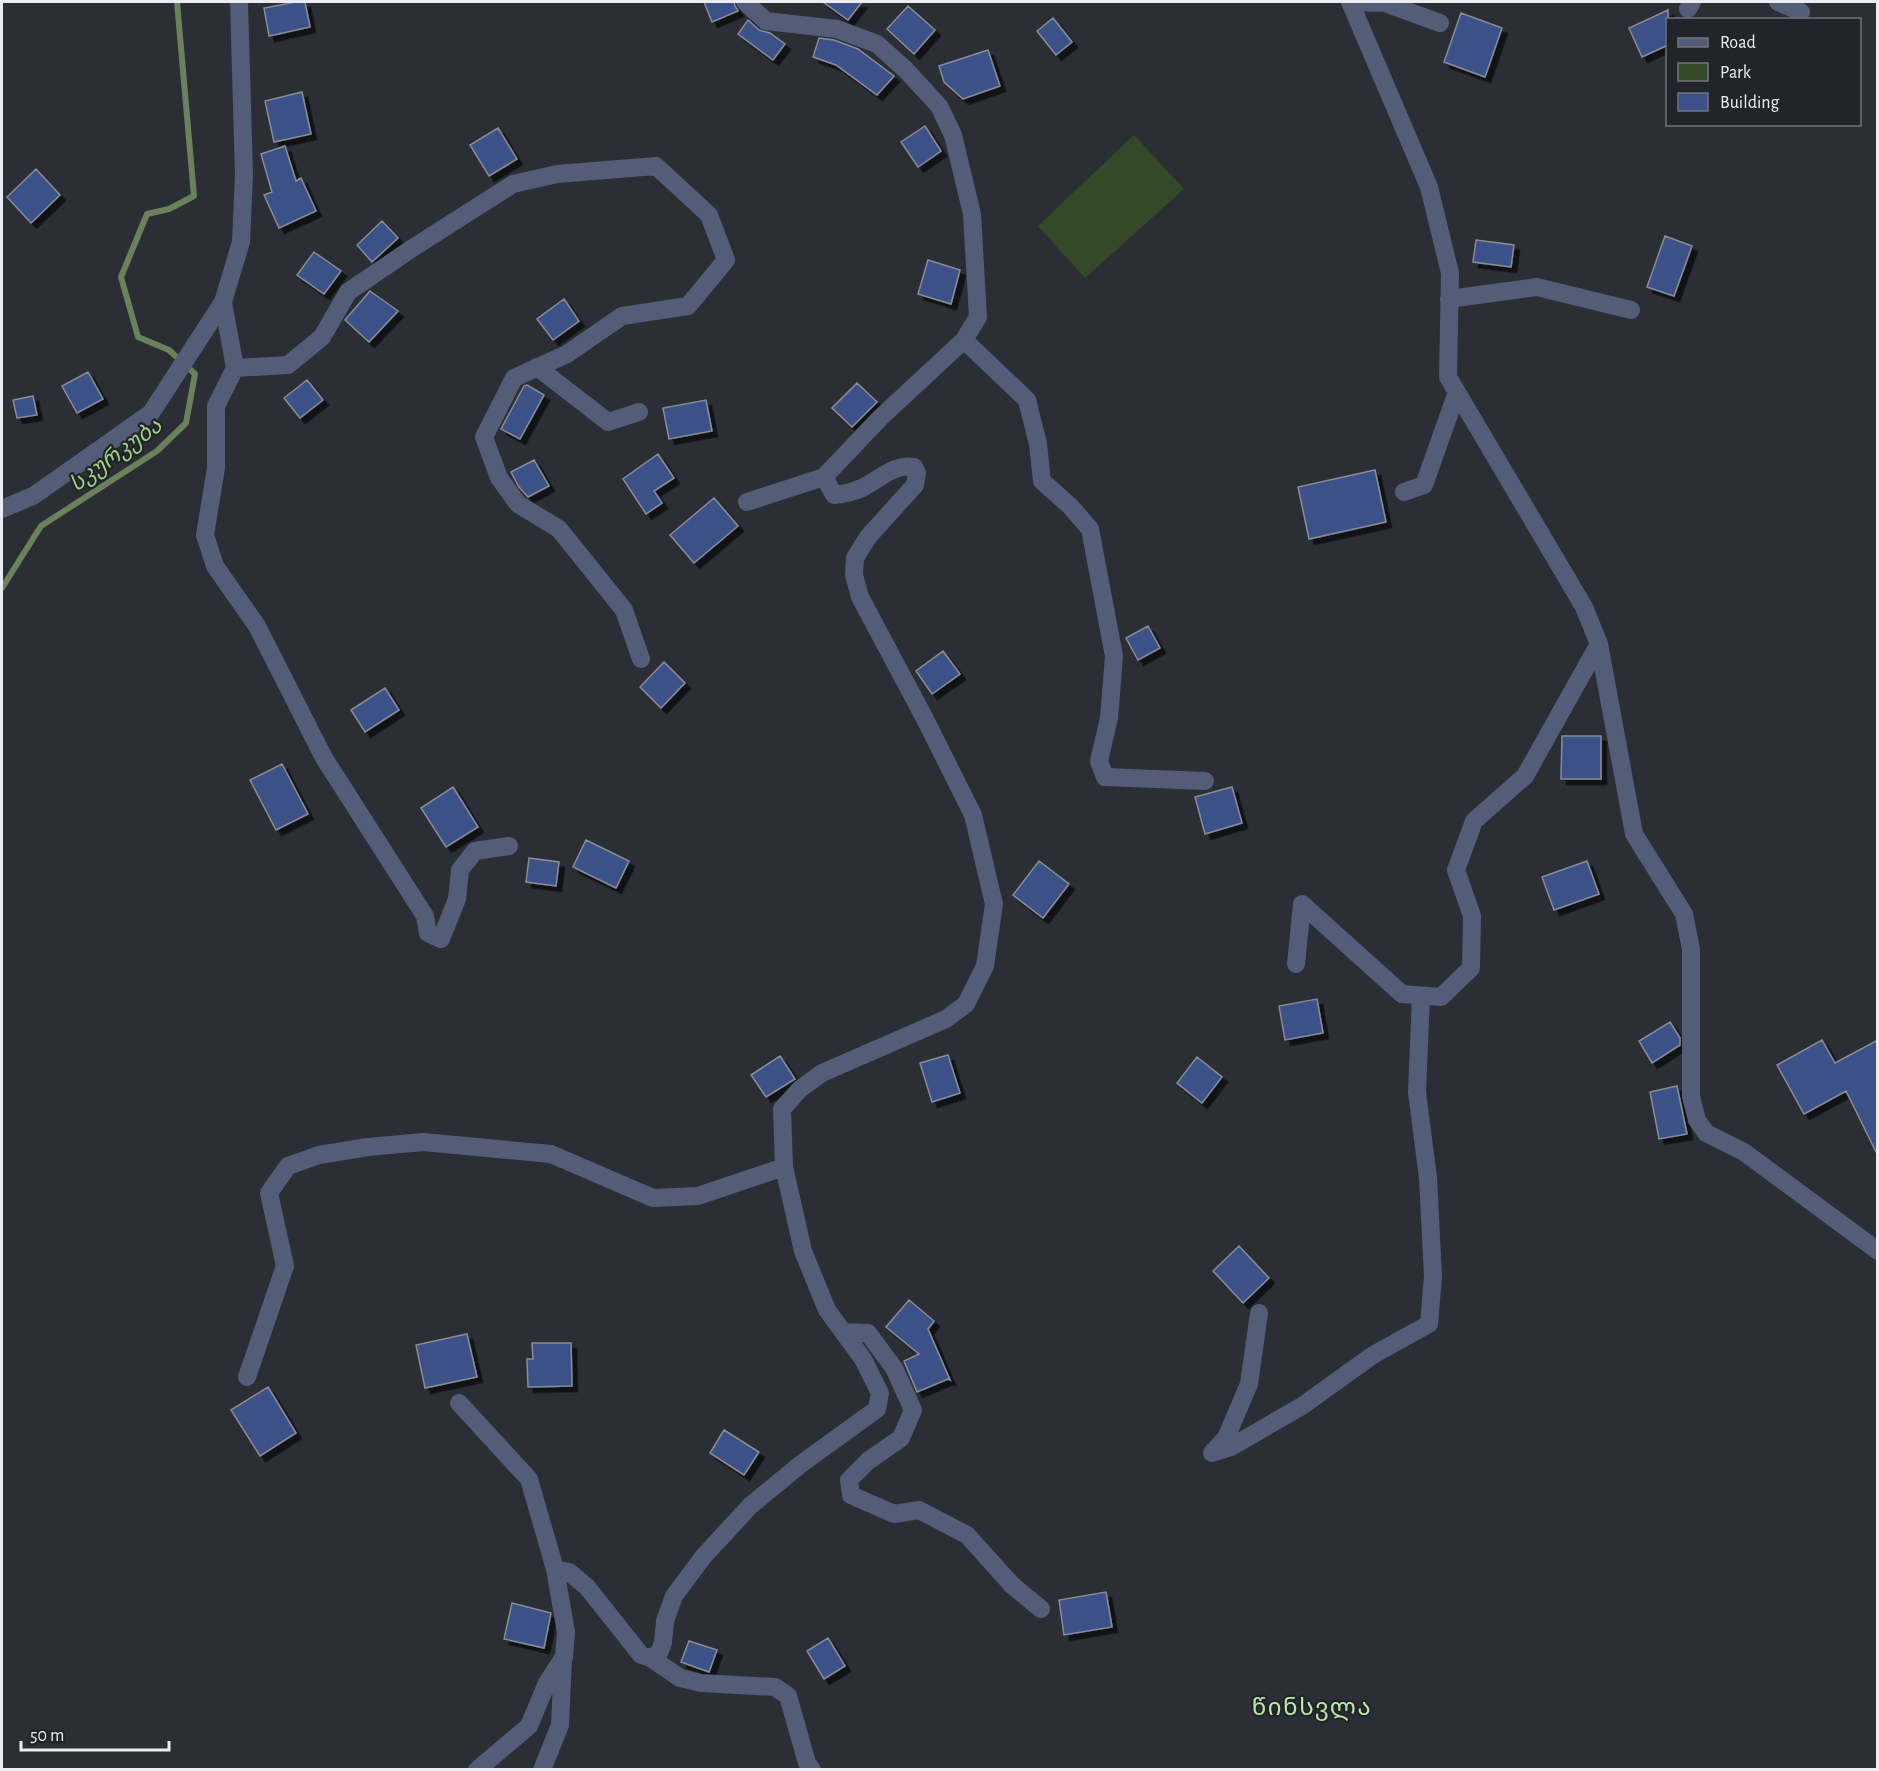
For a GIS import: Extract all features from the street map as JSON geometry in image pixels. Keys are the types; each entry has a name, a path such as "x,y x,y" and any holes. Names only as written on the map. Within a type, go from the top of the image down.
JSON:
{"street":[{"path":"2,509 33,496 151,413 224,302 242,231 244,175 239,2"},
{"path":"745,2 766,21 837,28 877,44 906,70 939,106 953,135 972,214 978,317 964,340 880,418 824,477 747,502"},
{"path":"1440,23 1385,3 1351,2 1429,187 1450,273 1448,377 1584,608 1599,644 1634,834 1684,914 1691,949 1691,1096 1697,1120 1706,1133 1744,1152 1878,1251"},
{"path":"1778,2 1801,12"},
{"path":"235,368 288,365 322,337 348,292 513,184 557,174 656,166 709,215 726,260 688,306 622,316 567,354 514,378 484,437 499,478 518,504 559,529 624,610 641,659"},
{"path":"1449,299 1537,287 1631,310"},
{"path":"224,302 235,368 216,406 216,468 205,535 215,566 257,626 324,758 425,916 428,933 441,939 457,899 460,870 475,851 509,846"},
{"path":"964,340 1027,400 1038,444 1042,482 1071,507 1090,529 1114,656 1109,718 1100,761 1105,777 1205,781"},
{"path":"537,367 609,422 639,412"},
{"path":"1404,492 1424,485 1457,392"},
{"path":"651,1658 659,1653 663,1643 665,1621 674,1596 703,1557 750,1506 801,1464 876,1409 880,1393 863,1359 827,1310 803,1251 784,1167 782,1109 800,1089 822,1073 946,1019 966,1004 985,966 994,903 973,815 860,597 854,574 855,558 868,537 915,485 917,473 914,467 905,465 863,487 846,494 834,495 824,477"},
{"path":"1296,964 1302,904 1402,994 1441,997 1471,968 1472,916 1456,870 1474,821 1525,776 1599,644"},
{"path":"1259,1313 1250,1384 1226,1438 1212,1453 1231,1447 1302,1406 1373,1355 1429,1324 1433,1276 1429,1189 1417,1092 1421,996"},
{"path":"247,1377 285,1266 269,1193 288,1166 319,1155 368,1147 423,1142 551,1154 652,1198 698,1196 784,1167"},
{"path":"844,1332 868,1333 894,1368 913,1410 901,1438 868,1461 849,1480 851,1495 894,1514 919,1510 966,1535 1012,1585 1041,1609"},
{"path":"459,1403 529,1479 555,1569 566,1632 560,1725 542,1770"},
{"path":"555,1569 568,1572 587,1587 641,1654 651,1658 680,1678 701,1683 775,1687 788,1696 807,1763 812,1770"},
{"path":"477,1770 529,1726 547,1683 564,1657"}],"green space":[{"path":"1134,135 1184,189 1085,278 1038,226"}],"building":[{"path":"305,2 310,27 269,36 264,8"},
{"path":"704,2 734,2 738,11 712,22"},
{"path":"823,2 862,2 848,20"},
{"path":"908,6 935,30 914,54 887,29"},
{"path":"1668,10 1666,46 1642,57 1629,28"},
{"path":"1461,13 1502,28 1485,77 1444,62"},
{"path":"1053,18 1072,42 1056,55 1037,31"},
{"path":"748,20 759,30 770,33 785,44 773,60 738,34"},
{"path":"819,38 834,40 858,49 894,76 877,95 836,65 813,57"},
{"path":"988,50 1000,86 963,99 944,82 939,66"},
{"path":"302,92 311,134 274,142 265,101"},
{"path":"925,126 941,151 918,167 901,142"},
{"path":"498,128 517,159 489,176 470,145"},
{"path":"285,146 296,181 301,178 316,211 279,228 264,195 272,192 261,154"},
{"path":"36,169 60,195 31,223 7,197"},
{"path":"382,221 398,238 372,262 357,245"},
{"path":"1665,236 1692,246 1674,296 1647,287"},
{"path":"1476,240 1514,245 1511,267 1473,262"},
{"path":"314,252 341,271 324,294 297,275"},
{"path":"928,260 960,270 951,304 918,294"},
{"path":"370,291 398,311 369,342 345,320"},
{"path":"564,299 579,321 553,340 537,319"},
{"path":"88,372 103,399 77,413 62,386"},
{"path":"307,380 323,400 300,418 284,398"},
{"path":"857,383 877,402 852,427 832,408"},
{"path":"527,385 544,395 520,439 501,429 524,386"},
{"path":"33,396 37,415 17,418 13,400"},
{"path":"706,400 712,431 669,439 663,408"},
{"path":"658,454 674,478 654,491 662,503 646,514 623,479"},
{"path":"534,460 549,486 528,497 519,487 511,472"},
{"path":"1375,470 1386,522 1309,539 1298,487"},
{"path":"714,498 738,526 694,563 670,535"},
{"path":"1148,626 1160,648 1138,660 1126,638"},
{"path":"943,651 960,674 932,694 916,671"},
{"path":"664,662 685,683 661,708 640,687"},
{"path":"385,688 399,710 365,732 351,710"},
{"path":"1562,736 1601,736 1601,779 1561,779"},
{"path":"282,764 308,814 276,830 250,780"},
{"path":"453,787 478,827 446,847 421,808"},
{"path":"1232,787 1242,823 1205,834 1195,797"},
{"path":"586,840 629,861 616,888 573,867"},
{"path":"529,858 559,862 556,886 526,882"},
{"path":"1039,861 1069,884 1043,918 1013,895"},
{"path":"1587,861 1599,894 1554,910 1542,877"},
{"path":"1317,999 1323,1033 1285,1040 1279,1006"},
{"path":"1670,1022 1680,1038 1680,1045 1652,1063 1639,1041"},
{"path":"1822,1040 1835,1063 1878,1040 1878,1156 1846,1091 1804,1114 1777,1065"},
{"path":"948,1055 960,1093 932,1102 920,1063"},
{"path":"780,1056 795,1079 766,1097 751,1075"},
{"path":"1197,1057 1222,1077 1202,1103 1177,1083"},
{"path":"1677,1086 1687,1134 1659,1139 1650,1092"},
{"path":"1239,1246 1269,1278 1243,1303 1213,1271"},
{"path":"909,1300 934,1321 928,1329 950,1380 917,1392 904,1361 919,1354 886,1327"},
{"path":"467,1334 477,1377 425,1388 416,1345"},
{"path":"532,1343 571,1343 572,1386 528,1387 527,1359 533,1359"},
{"path":"268,1387 296,1433 260,1456 231,1410"},
{"path":"724,1430 759,1452 744,1475 710,1453"},
{"path":"1106,1592 1112,1627 1064,1635 1059,1600"},
{"path":"512,1603 551,1613 544,1648 504,1639"},
{"path":"828,1638 845,1666 824,1679 807,1651"},
{"path":"689,1641 717,1650 709,1672 681,1662"}],"waterway":[{"name":"სკურკუბა","path":"2,588 41,526 157,451 186,423 195,374 169,350 138,337 121,277 147,214 169,209 194,196 177,2"}],"district":[{"name":"წინსვლა","path":"1312,1707"}]}
